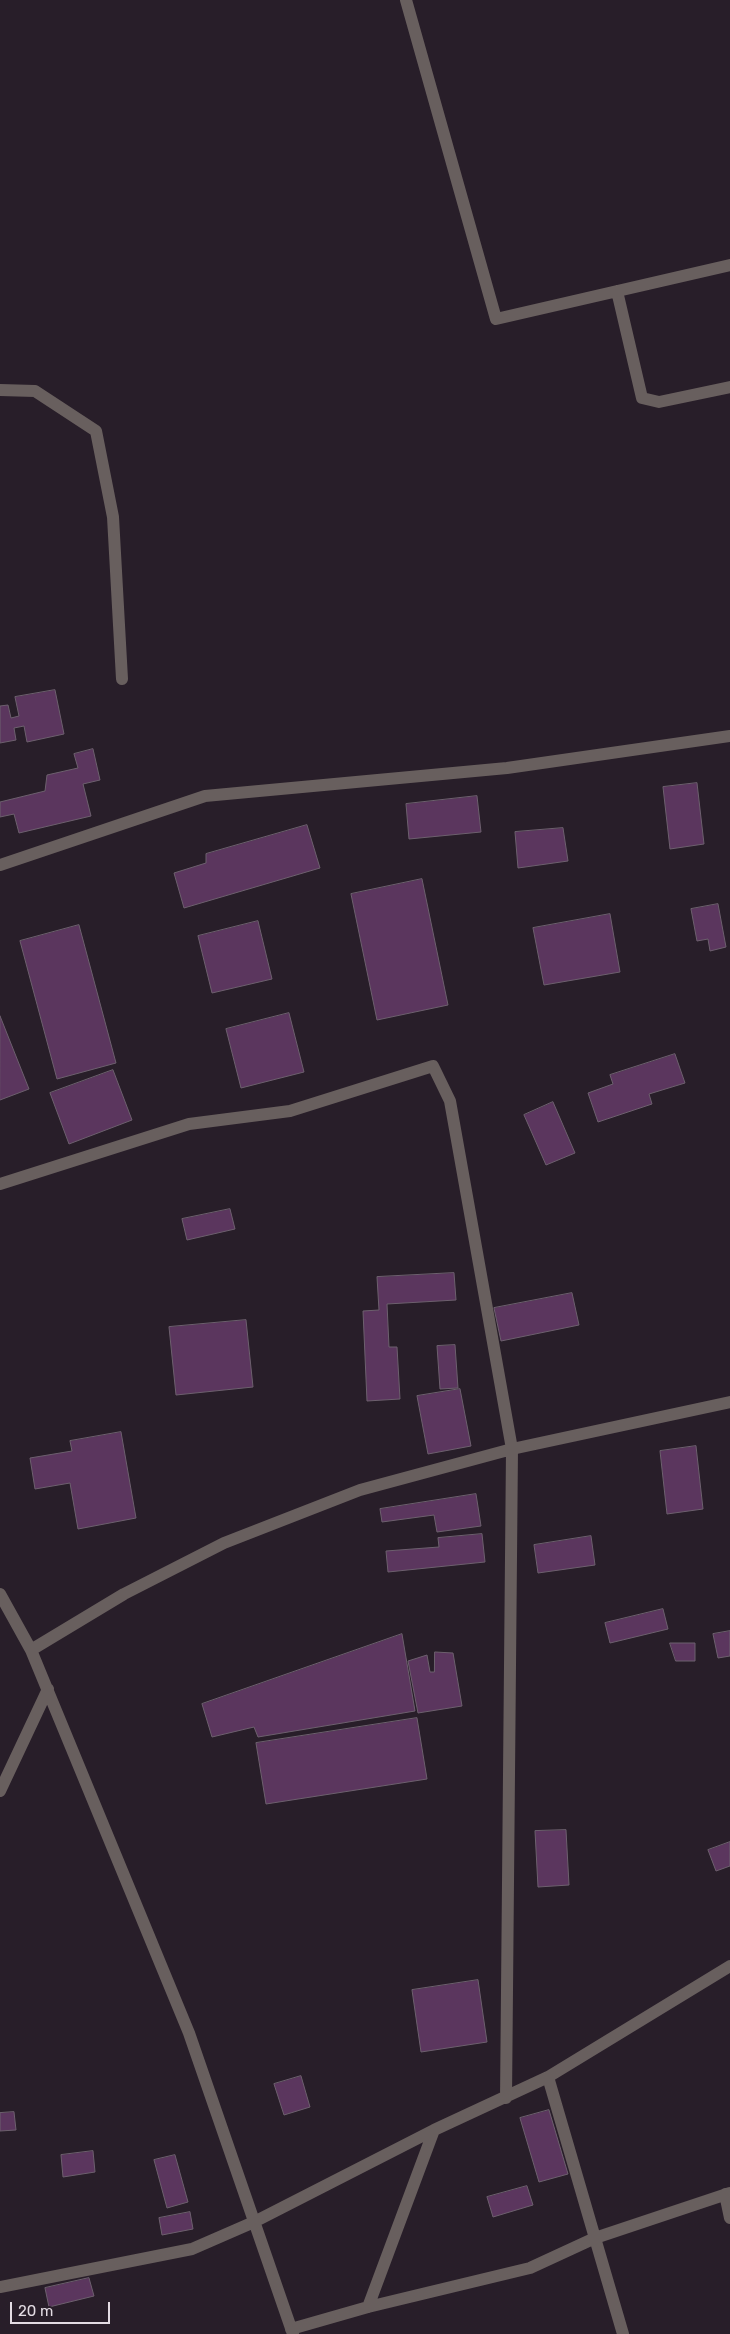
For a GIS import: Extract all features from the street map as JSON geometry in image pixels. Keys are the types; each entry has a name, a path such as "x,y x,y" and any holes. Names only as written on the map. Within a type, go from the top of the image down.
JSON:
{"street":[{"path":"406,0 496,320 730,265"},
{"path":"617,291 642,398 659,402 730,387"},
{"path":"0,390 34,391 96,431 113,517 122,679"},
{"path":"0,865 205,796 507,768 730,736"},
{"path":"0,1184 189,1124 290,1111 433,1066 450,1101 512,1449 506,2098"},
{"path":"31,1650 124,1594 224,1543 360,1490 512,1449 730,1402"},
{"path":"0,1594 31,1650 48,1689 189,2033 292,2332 368,2307 530,2268 595,2238 728,2194 730,2218"},
{"path":"0,1792 48,1689"},
{"path":"0,2287 192,2249 254,2222 434,2130 548,2077 730,1966"},
{"path":"548,2077 623,2334"},
{"path":"368,2307 434,2130"}],"building":[{"path":"55,690 64,734 27,742 24,726 14,728 16,740 0,743 0,706 8,705 11,718 19,716 15,697"},
{"path":"93,749 100,780 83,784 91,816 19,833 14,814 0,817 0,802 45,791 47,775 78,768 74,754"},
{"path":"697,783 704,844 670,849 663,787"},
{"path":"477,796 481,832 409,839 406,804"},
{"path":"307,825 320,868 184,908 174,873 206,863 206,854"},
{"path":"563,828 568,861 518,868 515,832"},
{"path":"422,879 448,1005 377,1020 351,894"},
{"path":"718,904 726,947 710,951 708,939 697,941 691,909"},
{"path":"610,914 620,972 544,985 533,928"},
{"path":"258,921 272,979 212,993 198,936"},
{"path":"79,925 116,1063 57,1079 20,941"},
{"path":"289,1013 304,1072 241,1088 226,1029"},
{"path":"0,1016 29,1089 0,1100"},
{"path":"675,1054 685,1083 649,1094 652,1104 598,1122 588,1093 613,1084 610,1075"},
{"path":"113,1070 132,1120 69,1144 50,1093"},
{"path":"553,1102 575,1153 546,1165 524,1115"},
{"path":"230,1209 235,1229 187,1240 182,1219"},
{"path":"454,1273 456,1300 387,1304 389,1347 397,1347 400,1399 367,1401 363,1311 379,1310 377,1277"},
{"path":"572,1293 579,1325 501,1341 494,1308"},
{"path":"246,1320 253,1387 176,1395 169,1327"},
{"path":"455,1345 458,1388 440,1389 437,1346"},
{"path":"460,1389 471,1446 428,1454 417,1396"},
{"path":"121,1432 136,1518 78,1529 70,1483 35,1489 30,1458 72,1451 70,1441"},
{"path":"696,1446 703,1509 667,1514 660,1451"},
{"path":"476,1494 481,1526 437,1532 434,1515 382,1522 380,1509"},
{"path":"482,1534 485,1562 388,1572 386,1551 439,1547 438,1538"},
{"path":"591,1536 595,1565 538,1573 534,1545"},
{"path":"663,1609 668,1629 610,1643 605,1623"},
{"path":"730,1631 730,1656 718,1658 713,1634"},
{"path":"402,1634 415,1711 258,1737 254,1727 212,1737 202,1704"},
{"path":"670,1643 695,1643 695,1661 676,1661"},
{"path":"435,1652 453,1653 462,1706 418,1713 408,1661 427,1655 430,1672 434,1672"},
{"path":"417,1718 427,1779 266,1804 256,1743"},
{"path":"566,1830 569,1885 538,1887 535,1831"},
{"path":"730,1842 730,1866 716,1871 708,1850"},
{"path":"478,1980 487,2042 421,2052 412,1990"},
{"path":"301,2076 310,2107 284,2115 274,2084"},
{"path":"549,2110 568,2174 539,2182 520,2118"},
{"path":"14,2112 16,2130 0,2131 0,2113"},
{"path":"93,2151 95,2172 63,2177 61,2155"},
{"path":"175,2155 188,2202 167,2208 154,2160"},
{"path":"527,2186 533,2205 493,2217 487,2197"},
{"path":"190,2212 193,2229 162,2235 159,2218"},
{"path":"89,2278 94,2296 49,2307 45,2288"}]}
